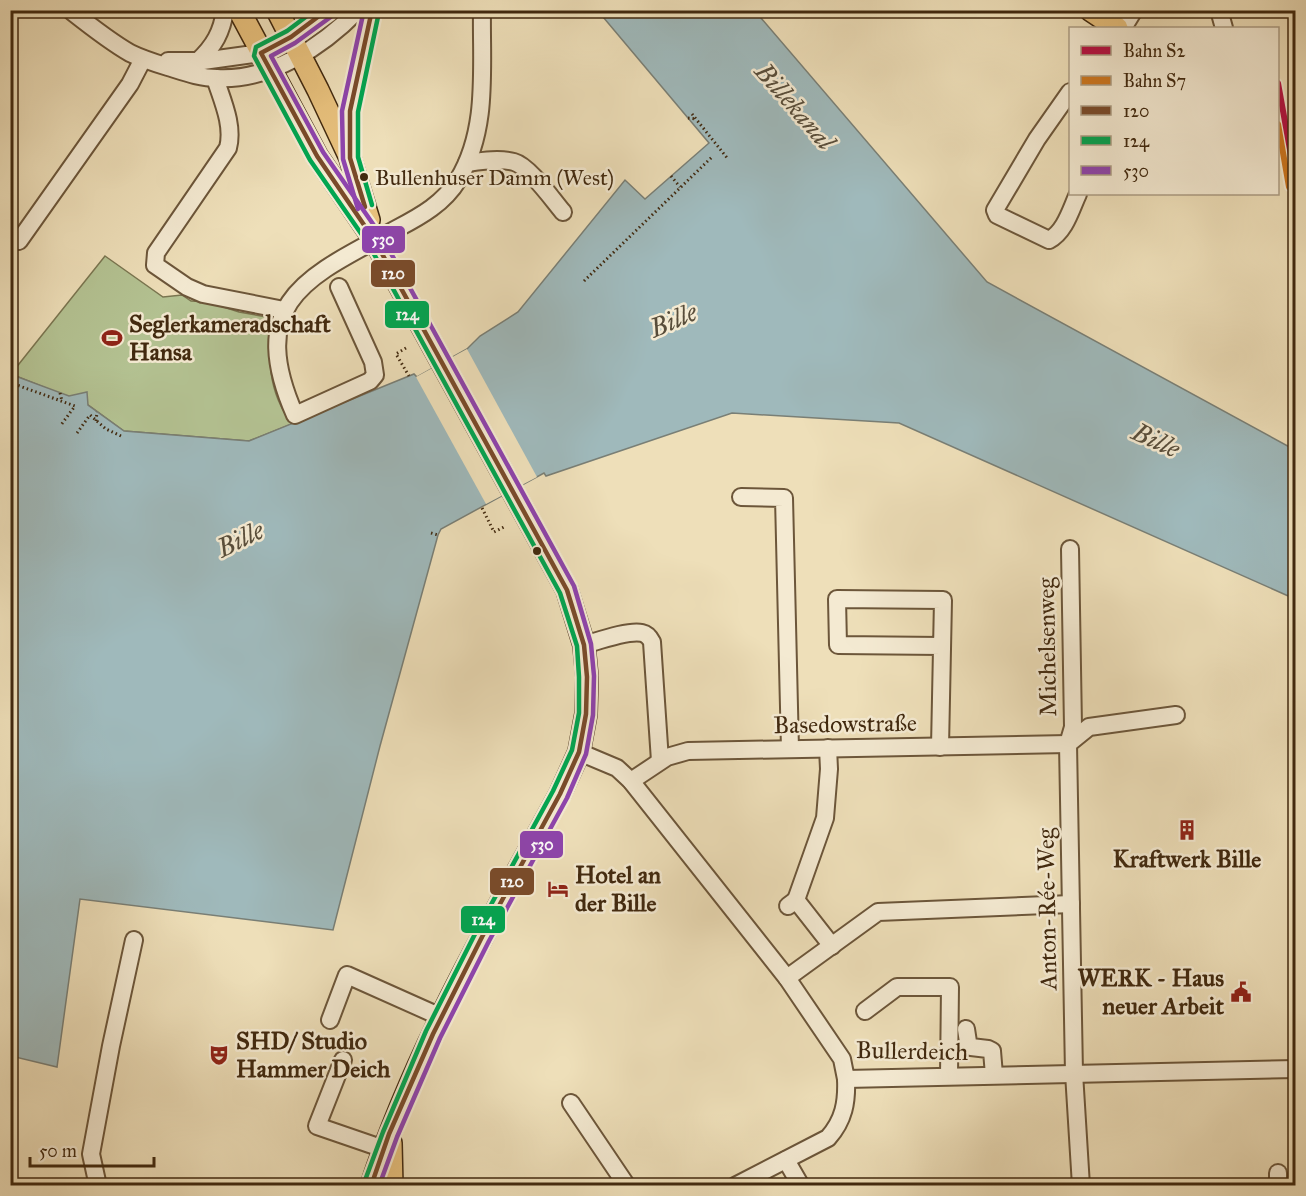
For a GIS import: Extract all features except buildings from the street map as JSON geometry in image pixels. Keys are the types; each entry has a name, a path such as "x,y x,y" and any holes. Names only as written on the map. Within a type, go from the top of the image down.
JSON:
{"main road":[{"path":"239,10 317,156 375,240 567,590 584,645 587,677 586,714 579,752 560,794 441,1017 414,1073 371,1185"},
{"path":"277,10 350,158 375,240"},
{"path":"1090,10 1116,27"},
{"path":"1279,133 1296,144"},
{"path":"387,1140 392,1185"}],"street":[{"path":"70,10 114,43 143,59 194,75 215,78 232,78 296,46 328,37 358,10"},
{"path":"198,61 217,40 225,10"},
{"path":"296,46 328,10"},
{"path":"350,158 350,111 372,10"},
{"path":"339,287 375,367 375,375 370,381 295,415 287,397 276,351 284,310 302,288 324,269 420,217 435,206 458,180 467,163 479,124 482,104 482,10"},
{"path":"1118,27 1134,10"},
{"path":"1219,10 1224,27"},
{"path":"143,59 265,61"},
{"path":"19,241 130,84 143,59"},
{"path":"215,78 228,119 230,134 228,148 156,253 155,265 203,294 284,310"},
{"path":"1069,95 1037,140 995,210 997,215 1005,220 1049,240 1062,228 1078,195"},
{"path":"467,163 514,162 524,168 563,212"},
{"path":"741,497 784,498 790,749"},
{"name":"Michelsenweg","path":"1068,744 1073,727 1070,549"},
{"path":"940,747 943,600 837,599 838,645 942,646"},
{"path":"584,645 632,633 649,636 652,642 660,762"},
{"path":"1068,744 1089,727 1176,715"},
{"name":"Basedowstraße","path":"631,782 660,762 688,751 1068,744"},
{"name":"Anton-Rée-Weg","path":"1068,744 1074,1073 1082,1185"},
{"path":"828,748 829,769 825,818 792,903 832,946"},
{"name":"Bullerdeich","path":"579,752 617,768 631,782 788,978 842,1059 846,1079 1296,1069"},
{"path":"788,978 878,912 1071,904"},
{"path":"98,1185 91,1154 134,940"},
{"path":"330,1020 347,975 441,1017"},
{"path":"865,1011 897,987 950,987 949,1076"},
{"path":"966,1029 971,1047 992,1051 994,1075"},
{"path":"343,1060 317,1126 387,1140"},
{"path":"735,1185 828,1138 836,1130 845,1110 846,1079"},
{"path":"571,1103 627,1185"},
{"path":"786,1160 801,1185"}],"path":[{"path":"692,114 728,159"},
{"path":"688,118 696,119"},
{"path":"584,281 713,156"},
{"path":"671,176 680,187"},
{"path":"406,348 396,354 409,376"},
{"path":"14,384 75,406 61,425"},
{"path":"60,393 62,401"},
{"path":"96,421 97,412"},
{"path":"77,433 90,416 106,429 120,436"},
{"path":"482,508 494,532 504,526"},
{"path":"431,532 438,535"}],"green space":[{"path":"105,256 163,297 182,295 191,301 208,302 239,312 272,318 271,373 278,399 292,424 249,441 124,431 88,405 11,374"}],"water":[{"path":"598,11 755,11 987,282 1295,450 1295,599 899,423 732,413 546,476 544,473 441,529 438,535 380,746 333,930 80,899 57,1067 11,1056 10,374 69,396 87,392 88,405 124,431 249,441 414,374 417,377 467,349 480,336 518,312 625,180 645,199 709,143"}],"pier":[{"path":"467,349 537,477 486,504 416,377"}],"rail line":[{"name":"S2","path":"1279,89 1296,183"},
{"name":"S7","path":"1279,130 1289,187"}],"transit line":[{"name":"124","path":"315,10 287,31 256,47 254,56 310,160 369,245 560,593 577,646 579,677 579,713 572,750 553,791 475,934 426,1031 364,1183"},
{"name":"120","path":"327,10 291,37 261,53 317,156 375,241 567,590 584,645 587,677 586,714 579,752 560,794 482,937 433,1034 389,1134 371,1186"},
{"name":"530","path":"358,209 343,159 342,111 364,10"},
{"name":"120","path":"365,207 350,158 350,111 372,10"},
{"name":"124","path":"372,205 358,157 358,112 379,12"},
{"name":"530","path":"332,16 295,43 271,56 323,152 382,237 574,586 591,644 594,676 593,715 586,754 567,798 489,941 440,1038 397,1137 379,1186"}],"place":[{"name":"Bullenhuser Damm (West)","path":"364,177"},
{"name":"Seglerkameradschaft Hansa","path":"112,338"},
{"name":"Kraftwerk Bille","path":"1187,830"},
{"name":"Hotel an der Bille","path":"558,889"},
{"name":"WERK - Haus neuer Arbeit","path":"1241,992"},
{"name":"SHD/ Studio Hammer Deich","path":"219,1055"}],"water label":[{"name":"Billekanal","path":"795,106"},
{"name":"Bille","path":"673,320"},
{"name":"Bille","path":"1156,440"},
{"name":"Bille","path":"240,539"}]}
